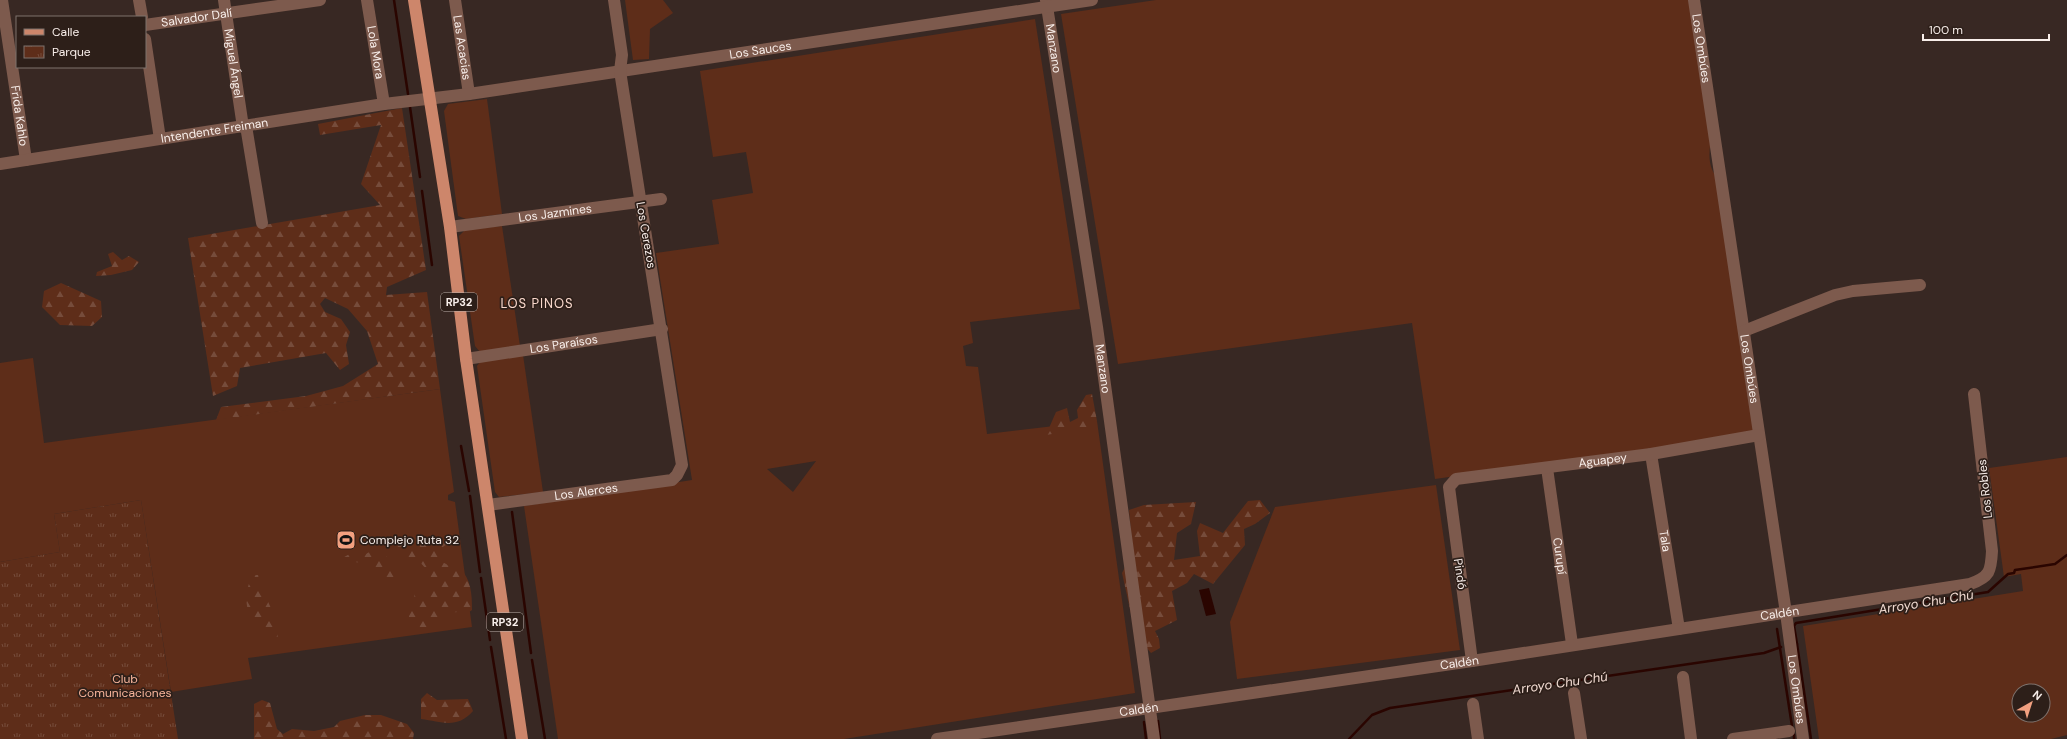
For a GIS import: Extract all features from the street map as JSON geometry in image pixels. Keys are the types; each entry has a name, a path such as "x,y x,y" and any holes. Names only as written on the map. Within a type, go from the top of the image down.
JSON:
{"main road":[{"name":"RP32","path":"414,0 450,227 466,359 522,739"}],"street":[{"name":"Frida Kahlo","path":"2,0 26,160"},
{"path":"139,0 142,16"},
{"name":"Miguel Ángel","path":"224,0 244,127 262,223"},
{"name":"Salvador Dalí","path":"146,25 320,0"},
{"name":"Lola Mora","path":"367,0 384,104"},
{"name":"Las Acacias","path":"455,0 469,94"},
{"name":"Los Cerezos","path":"614,0 622,55 620,70 682,459 680,470"},
{"name":"Los Sauces","path":"429,99 469,94 1046,3 1092,0"},
{"name":"Los Ombúes","path":"1694,0 1786,613 1803,739"},
{"name":"Manzano","path":"1046,3 1097,327 1154,739"},
{"path":"146,46 160,139"},
{"name":"Intendente Freiman","path":"0,164 384,104 429,99"},
{"name":"Los Jazmines","path":"450,227 661,199"},
{"path":"1744,331 1835,295 1853,291 1920,285"},
{"name":"Los Paraísos","path":"466,359 662,329"},
{"name":"Los Robles","path":"1974,394 1992,551 1990,571 1981,580"},
{"name":"Aguapey","path":"1449,487 1456,479 1651,454 1759,435"},
{"name":"Tala","path":"1651,454 1679,629"},
{"name":"Curupí","path":"1547,468 1572,644"},
{"name":"Los Alerces","path":"488,506 672,480 680,470"},
{"name":"Pindó","path":"1449,487 1472,661"},
{"name":"Caldén","path":"937,739 1472,661 1572,644 1786,613 1970,584 1981,580"},
{"path":"1682,677 1691,739"},
{"path":"1574,693 1581,739"},
{"path":"1473,704 1478,739"},
{"path":"1733,739 1790,731"}],"green space":[{"path":"625,0 663,0 673,13 650,29 649,59 633,60"},
{"path":"1156,0 1690,0 1712,135 1710,162 1716,176 1755,434 1435,479 1412,323 1118,364 1061,14"},
{"path":"1035,19 1080,309 970,322 973,343 963,346 966,366 978,367 987,434 1097,421 1135,693 844,739 558,739 524,506 692,480 656,253 719,244 712,200 753,193 746,152 713,157 700,71","holes":["816,461 793,492 767,469"]},
{"path":"487,99 502,214 466,219 458,216 444,111 448,104"},
{"path":"402,108 426,270 387,287 386,295 427,292 440,389 216,420 221,407 306,396 343,386 378,364 367,331 348,309 325,298 320,304 325,312 341,319 350,332 346,345 349,364 340,370 326,353 240,368 237,386 213,396 188,238 380,205 361,184 381,125 320,135 318,124"},
{"path":"502,226 520,346 480,352 475,346 459,236 465,230"},
{"path":"113,252 122,260 129,256 139,262 132,270 111,275 96,276 97,272 112,266 108,254"},
{"path":"61,283 101,301 102,317 92,326 60,325 42,307 44,291"},
{"path":"523,355 543,492 499,497 495,492 477,366 480,362"},
{"path":"33,358 44,443 440,389 454,492 448,495 448,500 455,502 472,627 248,658 252,679 171,692 141,500 54,514 60,552 0,562 0,363"},
{"path":"1092,394 1097,421 1088,428 1046,435 1056,412 1067,408 1070,422 1078,418 1077,410 1086,395"},
{"path":"2067,457 2067,735 2051,739 1819,739 1803,626 2023,591 2021,574 2004,577 1989,468"},
{"path":"1436,485 1460,650 1237,679 1230,622 1275,507"},
{"name":"Club Comunicaciones","path":"141,500 178,739 0,739 0,562 60,552 54,514"},
{"path":"1260,500 1270,513 1255,524 1244,529 1245,545 1213,584 1194,574 1187,583 1172,591 1177,620 1155,631 1159,639 1160,648 1151,653 1136,636 1122,573 1133,552 1129,510 1144,505 1196,502 1191,524 1177,533 1174,560 1200,556 1197,531 1200,523 1223,533 1248,501"},
{"path":"418,540 446,541 447,544 440,549 442,558 439,560 453,568 460,568 469,582 472,598 472,610 466,614 456,612 446,616 439,627 421,628 409,617 409,608 415,603 414,591 419,588 427,595 432,592 430,573 416,558 405,558 395,552 396,547 401,543"},
{"path":"383,548 387,553 387,559 389,562 400,572 399,580 395,582 390,577 384,580 375,579 371,573 375,565 355,562 345,566 341,559 351,553 364,555 373,550"},
{"path":"252,575 258,575 274,616 278,632 277,640 263,632 252,620 249,613 247,606 247,591"},
{"path":"427,693 437,700 468,699 473,711 461,720 449,723 421,719 421,699"},
{"path":"262,700 270,703 277,729 283,734 292,729 314,731 334,727 340,721 365,715 381,715 407,724 414,733 413,739 254,739 254,704"}],"shaded area":[{"path":"1209,588 1216,614 1206,616 1199,590"}],"waterway":[{"path":"394,0 408,94"},
{"path":"410,107 420,177"},
{"path":"422,191 432,265"},
{"path":"461,446 469,491"},
{"path":"470,496 480,572"},
{"path":"512,512 531,653"},
{"name":"Arroyo Chu Chú","path":"1795,644 1797,644 1794,626 1796,623 1988,592 2008,574 2014,573 2015,570 2055,564 2067,555"},
{"path":"481,578 490,640"},
{"path":"1777,629 1792,726"},
{"path":"1797,644 1811,739"},
{"path":"491,647 506,739"},
{"name":"Arroyo Chu Chú","path":"1349,739 1372,715 1390,708 1764,653 1781,647"},
{"path":"532,660 545,739"},
{"path":"1158,721 1160,739"},
{"path":"1144,722 1146,739"}],"place":[{"name":"Complejo Ruta 32","path":"346,540"}],"district":[{"name":"LOS PINOS","path":"537,303"}]}
